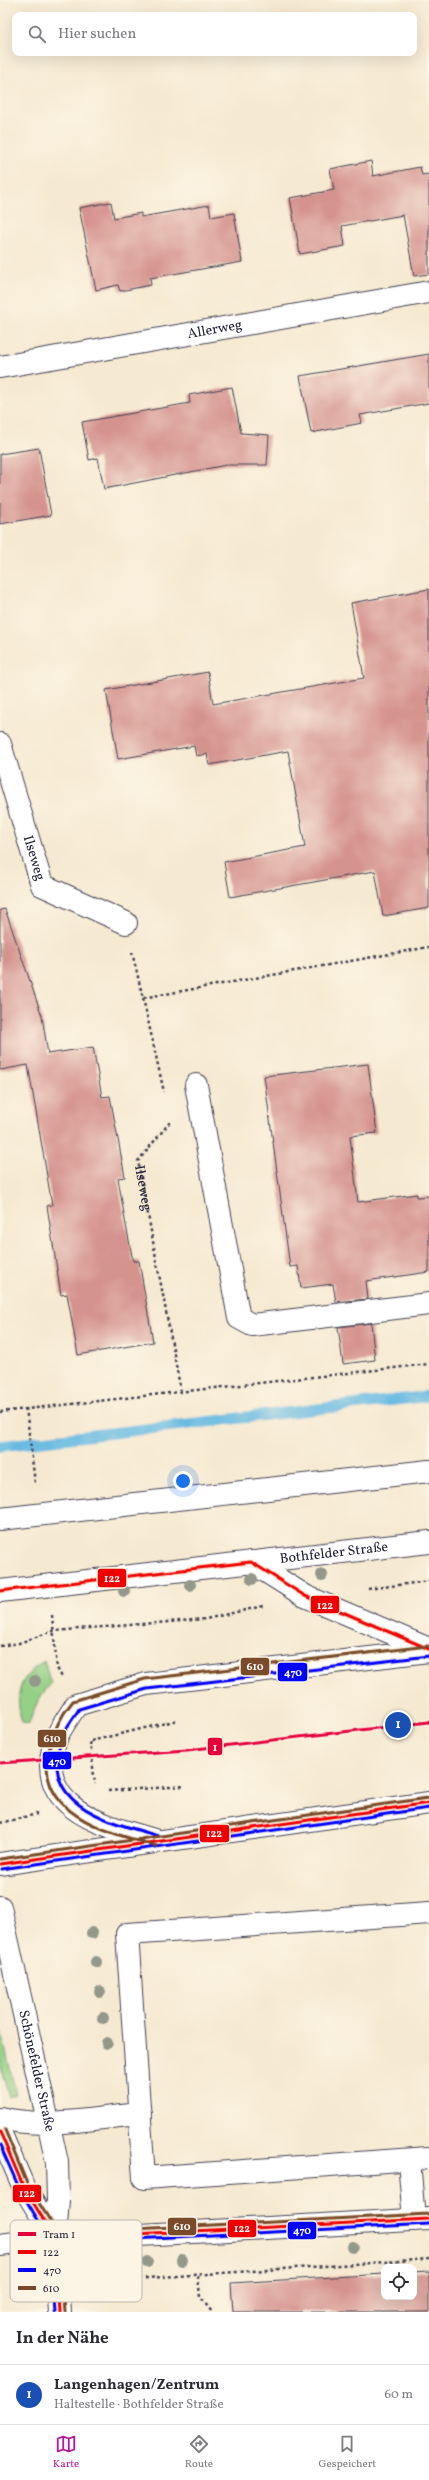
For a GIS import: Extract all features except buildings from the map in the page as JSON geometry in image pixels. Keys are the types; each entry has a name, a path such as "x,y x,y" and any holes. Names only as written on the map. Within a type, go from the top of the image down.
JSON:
{"street":[{"name":"Allerweg","path":"0,367 429,292"},
{"name":"Ilseweg","path":"0,744 42,885 126,923"},
{"path":"196,1085 239,1318 252,1325 429,1304"},
{"path":"0,1519 429,1471"},
{"name":"Bothfelder Straße","path":"0,1591 429,1542"},
{"path":"251,1562 305,1596 429,1650"},
{"path":"158,1841 101,1824 66,1804 54,1782 52,1761 57,1736 76,1705 146,1684 429,1650"},
{"path":"0,1864 429,1803"},
{"name":"Schönefelder Straße","path":"0,1907 57,2162 58,2200 56,2220"},
{"path":"142,2235 421,2220 419,2159 144,2178 127,1934 429,1913"},
{"path":"0,2118 18,2122 49,2123 140,2114"},
{"name":"Schönefelder Straße","path":"0,2132 24,2188 44,2220"},
{"path":"0,2244 10,2243"},
{"name":"Schönefelder Straße","path":"59,2302 60,2312"}],"path":[{"path":"126,923 164,1094"},
{"path":"143,998 429,946"},
{"name":"Ilseweg","path":"169,1116 171,1124 138,1161 181,1392"},
{"path":"0,1412 429,1364"},
{"path":"26,1408 36,1485"},
{"path":"360,1590 429,1581"},
{"path":"0,1646 19,1644 53,1631 206,1619 305,1596"},
{"path":"53,1631 57,1668 89,1732 95,1792"},
{"path":"90,1741 178,1720"},
{"path":"0,1823 26,1818 95,1792 185,1786"},
{"path":"142,2279 429,2259"},
{"path":"198,2276 200,2297 212,2312"}],"green space":[{"path":"44,1661 51,1684 37,1702 29,1724 22,1723 19,1703 21,1687 29,1674"},
{"path":"0,2026 16,2094 9,2097 0,2066"}],"waterway":[{"path":"0,1446 429,1396"}],"tram line":[{"name":"1","path":"0,1763 187,1750 429,1722"}],"transit line":[{"name":"122","path":"0,1591 251,1562 305,1596 429,1649"},
{"name":"610","path":"157,1846 118,1835 80,1818 64,1806 53,1791 47,1772 49,1750 58,1724 73,1701 145,1679 428,1646"},
{"name":"470","path":"159,1836 100,1817 83,1807 69,1795 60,1780 57,1761 63,1734 79,1709 147,1689 429,1656"},
{"name":"610","path":"0,1859 428,1798"},
{"name":"122","path":"0,1864 429,1803"},
{"name":"470","path":"1,1869 429,1808"},
{"name":"610","path":"5,2130 28,2186 50,2220"},
{"name":"122","path":"0,2132 24,2188 44,2220"},
{"name":"470","path":"0,2145 20,2190 38,2220"},
{"name":"610","path":"142,2229 429,2214"},
{"name":"122","path":"142,2234 429,2219"},
{"name":"470","path":"142,2239 429,2224"},
{"name":"470","path":"54,2302 55,2312"},
{"name":"122","path":"59,2302 60,2312"},
{"name":"610","path":"64,2302 65,2312"}],"place":[{"name":"Langenhagen/Zentrum","path":"398,1725"}]}
